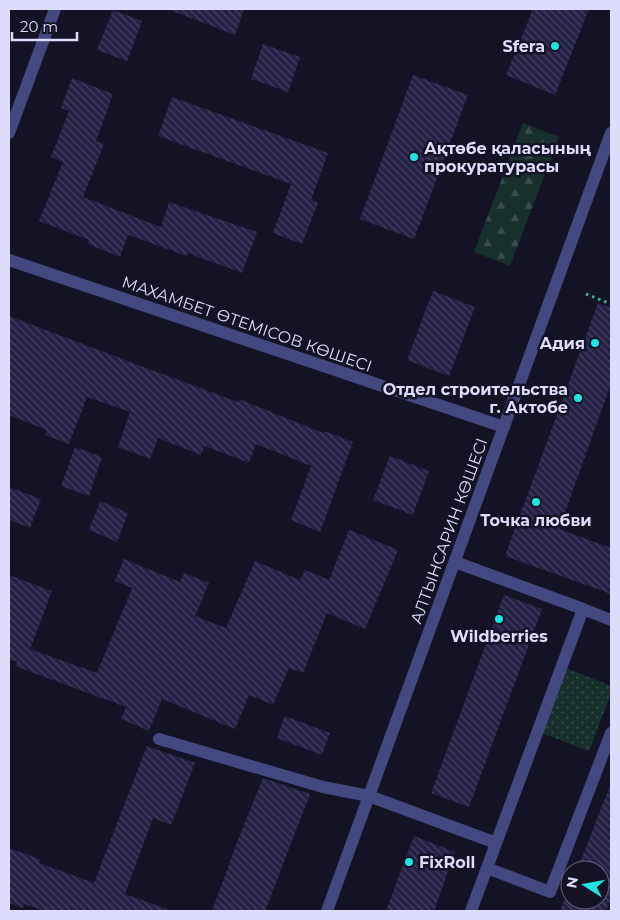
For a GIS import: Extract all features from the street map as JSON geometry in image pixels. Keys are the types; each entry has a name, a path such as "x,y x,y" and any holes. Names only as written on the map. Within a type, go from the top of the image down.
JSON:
{"street":[{"path":"9,134 55,9"},
{"name":"АЛТЫНСАРИН КӨШЕСІ","path":"327,911 611,137"},
{"name":"МАХАМБЕТ ӨТЕМІСОВ КӨШЕСІ","path":"9,260 504,427"},
{"path":"455,562 611,620"},
{"path":"471,911 583,609"},
{"path":"487,868 550,892 611,732"},
{"path":"159,739 322,787 369,796 496,842"}],"path":[{"path":"586,294 611,304"}],"green space":[{"path":"523,123 559,137 510,266 474,252"},
{"path":"566,668 611,686 611,694 589,751 541,733"}],"building":[{"path":"171,9 244,9 235,35"},
{"path":"533,9 589,9 555,95 506,75"},
{"path":"113,10 142,21 127,61 97,50"},
{"path":"263,44 300,57 288,92 251,79"},
{"name":"Ақтөбе қаласының прокуратурасы","path":"413,75 468,95 414,239 360,219"},
{"path":"72,78 113,94 96,141 104,144 83,197 161,227 169,202 257,232 242,273 188,253 187,256 128,235 120,257 88,244 89,240 39,221 63,162 51,157 69,111 61,108"},
{"path":"172,97 328,153 311,200 318,203 302,244 273,233 291,184 158,136"},
{"path":"433,291 475,307 449,376 407,360"},
{"path":"598,303 611,308 611,384 559,529 611,548 611,594 505,556"},
{"path":"9,316 238,402 239,399 323,433 324,431 353,442 320,532 291,520 311,466 256,444 249,463 205,446 201,455 158,438 150,459 118,447 130,412 87,397 69,444 45,435 47,430 9,415"},
{"path":"75,447 102,457 89,496 61,486"},
{"path":"390,456 429,471 413,515 373,500"},
{"path":"9,487 41,499 30,528 9,520"},
{"path":"100,501 128,513 117,542 89,530"},
{"path":"349,530 398,550 365,629 327,613 303,673 289,668 273,705 249,695 235,729 162,699 149,731 121,719 126,707 15,666 17,661 9,660 9,575 52,591 30,649 97,673 132,588 115,581 124,559 180,582 184,573 209,583 195,616 226,628 255,561 300,580 305,570 329,580"},
{"path":"504,595 542,609 469,807 431,793"},
{"path":"285,716 330,733 322,755 277,738"},
{"path":"147,746 195,763 171,825 153,818 125,894 167,909 167,911 45,911 24,904 23,908 9,903 9,848 40,859 39,863 94,883"},
{"path":"263,778 310,794 265,911 212,911 238,840"},
{"path":"610,786 611,898 610,901 610,860 581,860"},
{"path":"414,836 455,852 434,911 386,911"},
{"path":"560,910 606,910 606,911"}],"place":[{"name":"Sfera","path":"555,46"},
{"name":"Ақтөбе қаласының прокуратурасы","path":"414,157"},
{"name":"Адия","path":"595,343"},
{"name":"Отдел строительства г. Актобе","path":"578,398"},
{"name":"Точка любви","path":"536,502"},
{"name":"Wildberries","path":"499,619"},
{"name":"FixRoll","path":"409,862"}]}
